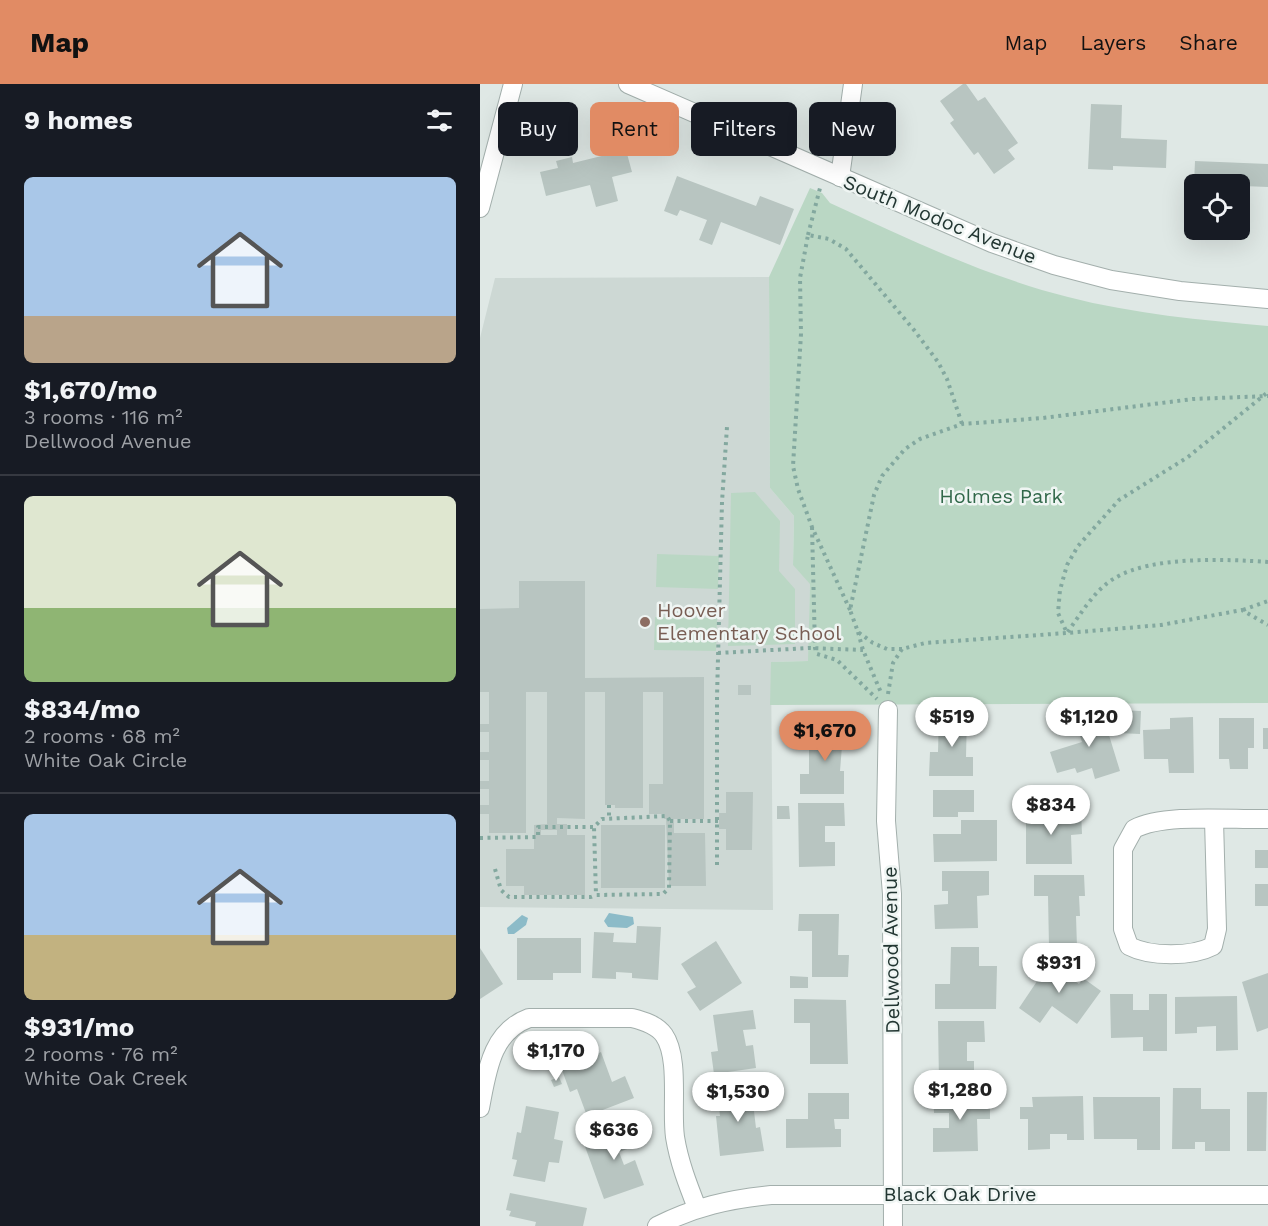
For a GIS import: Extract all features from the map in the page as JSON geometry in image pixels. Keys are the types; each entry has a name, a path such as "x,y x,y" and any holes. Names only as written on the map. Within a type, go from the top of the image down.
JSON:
{"street":[{"path":"480,208 513,84"},
{"name":"South Modoc Avenue","path":"628,84 992,243 1054,265 1111,280 1146,286 1268,299"},
{"path":"840,177 853,84"},
{"name":"Dellwood Avenue","path":"888,710 886,821 892,894 893,1226"},
{"path":"1214,820 1217,929 1213,946 1194,952 1147,952 1129,946 1123,929 1123,849 1134,829 1156,821 1268,819"},
{"path":"480,1108 498,1041 506,1030 517,1023 529,1018 632,1018 645,1022 663,1034 669,1044 672,1059 675,1137 697,1208"},
{"name":"Black Oak Drive","path":"657,1226 697,1208 731,1199 771,1195 1268,1195"}],"path":[{"path":"820,188 800,278 801,334 793,466 798,489 812,527 850,610 863,650 888,710"},
{"path":"808,235 829,239 846,249 914,330 938,362 947,379 962,424"},
{"path":"1067,633 1058,613 1059,590 1067,565 1078,546 1119,500 1188,457 1268,392"},
{"path":"850,610 874,495 882,476 905,449 920,439 962,424 1043,418 1192,399 1265,396"},
{"path":"717,866 718,653 727,427"},
{"path":"812,527 817,654 837,660 888,710"},
{"path":"1067,633 1091,601 1113,579 1135,568 1156,563 1268,562"},
{"path":"858,632 873,643 887,649 902,649 925,643 1161,625 1242,610 1268,601"},
{"path":"1242,610 1268,625"},
{"path":"718,653 815,648 863,650"},
{"path":"888,710 887,684 893,663 902,649"},
{"path":"609,805 609,819"},
{"path":"480,838 538,837 538,827 594,827 603,819 667,816 670,821 669,888 663,894 509,897 501,890 495,869"},
{"path":"670,821 718,821"},
{"path":"594,827 596,895"}],"shaded area":[{"name":"Hoover Elementary School","path":"769,277 770,488 794,516 793,564 810,583 809,661 771,662 773,910 480,907 480,338 495,278"}],"green space":[{"name":"Holmes Park","path":"810,188 822,193 830,203 918,243 1007,279 1093,303 1193,319 1268,326 1268,703 770,705 771,662 808,661 810,584 793,565 794,516 770,488 769,277"},
{"path":"755,492 780,521 779,571 795,589 795,644 728,646 731,493"},
{"path":"657,554 719,556 718,589 656,587"},
{"path":"655,617 717,618 716,651 654,650"}],"water":[{"path":"609,913 633,917 634,924 627,928 608,927 604,921"},
{"path":"522,915 528,918 526,925 514,934 508,934 507,928"}],"building":[{"path":"966,84 978,101 985,97 1018,143 1008,150 1015,159 994,174 978,152 974,155 950,123 954,120 940,101"},
{"path":"1091,104 1122,105 1121,138 1167,140 1166,168 1113,166 1113,170 1088,169"},
{"path":"602,156 628,156 632,172 612,177 618,201 596,207 590,185 546,196 540,172 558,168 556,161 572,157 573,163"},
{"path":"1195,161 1268,164 1268,187 1250,186 1250,174 1194,174"},
{"path":"677,176 756,206 760,196 794,209 780,245 721,222 712,245 699,240 707,220 680,210 677,216 664,211"},
{"path":"519,581 585,581 585,678 704,677 704,819 674,819 674,833 705,833 706,886 669,886 666,819 663,814 649,814 649,784 663,784 663,692 643,692 643,808 615,808 615,805 605,805 605,692 585,692 585,819 557,818 557,824 567,824 567,835 585,835 585,895 524,895 524,886 506,886 506,849 534,849 534,825 547,824 547,692 526,692 526,833 489,833 489,814 480,814 480,805 489,805 489,789 480,789 480,781 489,781 489,760 480,760 480,752 489,752 489,732 480,732 480,724 489,724 489,692 480,692 480,609 519,608","holes":["541,830 557,830 557,835 541,835"]},
{"path":"738,685 751,685 751,695 738,695"},
{"path":"1101,709 1120,771 1095,779 1092,768 1077,773 1075,768 1057,773 1050,752 1082,742 1074,717"},
{"path":"1118,710 1141,711 1140,734 1117,733"},
{"path":"939,714 967,714 966,757 973,757 973,776 929,776 930,752 938,752"},
{"path":"1193,717 1194,773 1169,773 1168,759 1144,759 1143,730 1170,729 1170,718"},
{"path":"1219,718 1254,718 1254,748 1248,748 1248,769 1230,769 1229,759 1219,759"},
{"path":"821,721 844,721 840,771 844,771 844,794 800,794 800,774 809,774 809,740 821,740"},
{"path":"1263,728 1268,728 1268,749 1263,749"},
{"path":"933,790 974,790 974,812 958,812 958,817 933,817"},
{"path":"726,792 753,792 752,850 726,850 726,829 719,829 719,813 726,813"},
{"path":"798,803 844,803 845,826 825,826 825,842 835,842 835,866 799,867"},
{"path":"777,806 789,806 790,819 777,819"},
{"path":"1026,810 1081,810 1082,834 1071,835 1072,864 1026,864"},
{"path":"961,820 997,820 997,861 934,862 933,834 961,834"},
{"path":"601,825 665,825 665,888 601,888"},
{"path":"1255,850 1268,850 1268,868 1255,868"},
{"path":"942,871 989,871 989,895 977,896 978,928 935,929 934,905 948,904 948,891 942,891"},
{"path":"1034,875 1084,875 1085,896 1079,896 1080,916 1076,916 1077,947 1049,947 1048,896 1034,896"},
{"path":"1255,884 1268,884 1268,906 1255,906"},
{"path":"799,914 839,914 838,955 849,955 848,977 812,977 812,931 798,931"},
{"path":"637,926 661,927 658,980 632,978 632,973 616,972 616,979 592,978 594,932 614,933 613,942 636,943"},
{"path":"517,938 581,938 581,973 553,973 553,980 517,980"},
{"path":"716,941 742,983 700,1011 687,992 696,987 681,964"},
{"path":"951,947 979,947 979,966 997,966 996,1009 935,1009 935,984 950,984"},
{"path":"480,948 503,984 480,999"},
{"path":"1054,956 1073,969 1068,976 1079,984 1083,978 1101,991 1077,1024 1052,1006 1040,1023 1019,1008"},
{"path":"1268,973 1268,1028 1257,1032 1242,982"},
{"path":"790,976 808,977 808,988 790,988"},
{"path":"1110,994 1133,994 1133,1010 1149,1010 1149,994 1167,994 1167,1051 1143,1051 1143,1037 1111,1038"},
{"path":"1237,996 1238,1050 1216,1051 1216,1026 1197,1027 1197,1033 1175,1034 1175,997"},
{"path":"794,999 846,1000 848,1064 810,1064 810,1023 794,1023"},
{"path":"753,1010 756,1029 743,1030 746,1046 753,1045 756,1068 714,1074 711,1052 718,1051 713,1015"},
{"path":"938,1021 984,1021 985,1042 967,1042 967,1061 974,1061 974,1083 939,1083"},
{"path":"601,1052 612,1082 625,1076 634,1098 587,1116 577,1089 570,1092 562,1070"},
{"path":"559,1077 562,1084 554,1087 551,1080"},
{"path":"751,1086 756,1128 760,1127 764,1151 720,1156 716,1116 720,1116 717,1090"},
{"path":"1173,1088 1201,1088 1201,1109 1230,1109 1230,1151 1205,1151 1205,1142 1195,1142 1195,1149 1172,1149"},
{"path":"1247,1092 1267,1092 1266,1151 1247,1151"},
{"path":"808,1093 849,1093 849,1119 834,1119 835,1129 841,1129 841,1147 786,1148 786,1119 808,1119"},
{"path":"933,1094 990,1094 990,1119 977,1119 978,1151 933,1152 933,1128 949,1128 949,1113 934,1113"},
{"path":"1083,1096 1084,1140 1067,1140 1067,1134 1050,1134 1050,1149 1028,1150 1028,1119 1020,1119 1020,1107 1033,1107 1032,1097"},
{"path":"1093,1097 1160,1097 1160,1150 1137,1150 1137,1139 1094,1139"},
{"path":"526,1106 559,1112 554,1139 563,1141 559,1163 549,1162 545,1182 513,1176 517,1160 512,1159 517,1132 521,1133"},
{"path":"633,1123 641,1144 619,1152 624,1165 635,1160 644,1185 604,1199 583,1141"},
{"path":"510,1193 587,1208 583,1226 535,1226 536,1222 509,1216 511,1211 506,1210"}],"place":[{"name":"Hoover Elementary School","path":"645,622"}]}
